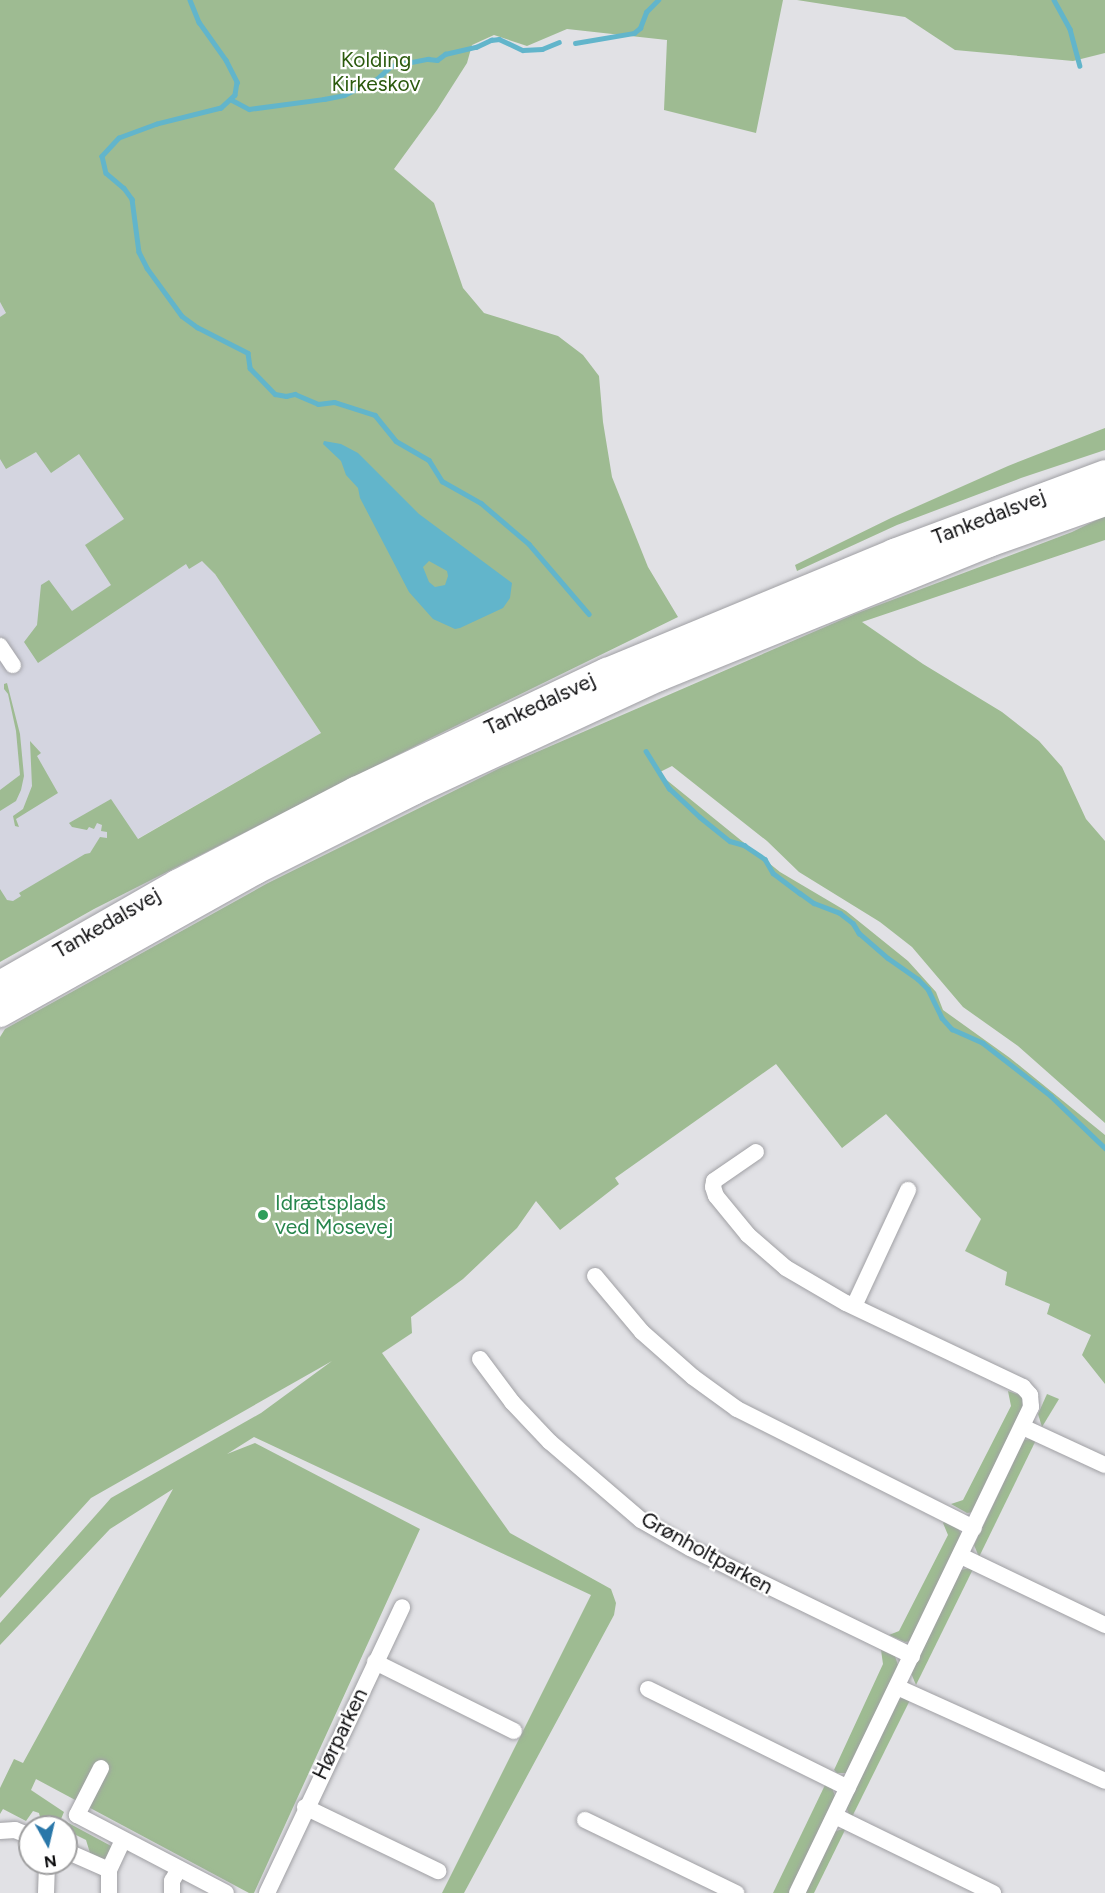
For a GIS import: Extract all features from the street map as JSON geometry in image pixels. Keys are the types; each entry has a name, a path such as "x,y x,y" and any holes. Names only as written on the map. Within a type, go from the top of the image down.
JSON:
{"highway":[{"name":"Tankedalsvej","path":"0,985 177,884 335,802 597,677 894,553 1105,474"},
{"name":"Tankedalsvej","path":"0,1013 256,870 413,791 659,677 989,543 1105,502"}],"street":[{"path":"0,646 13,665"},
{"path":"756,1152 714,1181 713,1187 716,1196 748,1235 786,1269 854,1306 1023,1387 1030,1395 1032,1407 797,1893"},
{"path":"854,1306 908,1190"},
{"path":"595,1276 642,1332 693,1377 737,1409 974,1528"},
{"name":"Grønholtparken","path":"480,1359 512,1402 550,1442 641,1520 700,1553 912,1656"},
{"path":"1023,1427 1105,1465"},
{"path":"961,1556 1105,1625"},
{"name":"Hørparken","path":"267,1893 305,1807 402,1607"},
{"name":"Hørparken","path":"375,1662 514,1731"},
{"path":"897,1687 1105,1781"},
{"path":"648,1689 848,1788"},
{"path":"101,1767 77,1815 226,1893"},
{"path":"305,1807 438,1870"},
{"path":"835,1816 993,1893"},
{"path":"585,1820 736,1893"},
{"path":"0,1830 18,1831"},
{"path":"109,1893 109,1870 123,1840"},
{"path":"78,1856 109,1870"},
{"path":"172,1893 172,1881 179,1869"},
{"path":"46,1893 47,1875"}],"shaded area":[{"path":"44,289 215,574 321,733 0,918 0,302 6,313"}],"green space":[{"name":"Kolding Kirkeskov","path":"0,0 783,0 756,133 664,110 667,40 567,29 527,46 494,35 472,45 467,63 437,110 394,169 434,203 463,288 484,313 558,336 583,355 599,376 603,422 612,477 648,567 678,617 433,737 94,909 0,962 0,889 7,900 13,901 21,896 19,893 90,853 100,837 107,838 107,832 101,831 102,825 97,823 94,829 89,827 87,830 72,827 69,823 111,799 138,839 321,733 215,574 202,561 189,569 186,564 38,663 24,642 37,625 41,585 49,580 72,611 111,585 85,545 124,519 79,454 51,473 36,452 6,469 0,459 0,317 6,313 0,302"},
{"path":"797,0 1105,0 1105,53 1073,61 955,50 905,17"},
{"path":"1105,428 1105,450 1021,478 897,525 797,571 795,565 891,518 1008,466"},
{"path":"1105,516 1105,540 862,622 923,664 1002,712 1039,741 1062,767 1086,819 1105,841 1105,1123 1018,1046 963,1007 912,947 880,922 799,872 767,841 672,766 658,773 780,872 846,911 908,961 936,992 943,1010 1010,1058 1105,1135 1105,1384 1082,1355 1091,1335 1047,1314 1050,1304 1005,1285 1007,1272 965,1251 981,1219 886,1114 842,1148 776,1064 615,1178 619,1184 560,1230 536,1201 517,1228 463,1279 411,1317 412,1333 382,1353 510,1533 611,1589 616,1603 614,1615 464,1893 442,1893 591,1595 254,1437 227,1454 255,1443 420,1529 254,1893 249,1893 36,1779 31,1790 64,1812 63,1815 40,1815 33,1811 30,1815 18,1815 18,1817 3,1809 0,1814 0,1788 14,1759 23,1763 173,1489 110,1529 0,1645 0,1623 111,1498 261,1413 332,1361 91,1498 0,1598 0,1037 5,1029 268,883 500,768 855,614 1072,532"},
{"path":"7,683 20,734 24,776 16,801 0,811 0,790 20,775 16,731 8,694 4,689 4,684"},
{"path":"30,741 41,753 37,756 58,793 16,819 19,827 15,826 13,816 23,809 32,786"},
{"path":"1008,1391 1022,1396 1023,1411 975,1512 967,1513 951,1504 963,1500 1011,1406"},
{"path":"1047,1394 1059,1399 1042,1427 1038,1414"},
{"path":"1037,1438 979,1557 974,1545 1024,1440"},
{"path":"946,1520 957,1526 962,1536 911,1641 905,1642 889,1635 899,1631 948,1535 943,1523"},
{"path":"974,1567 916,1685 911,1673 961,1570"},
{"path":"881,1650 895,1656 899,1668 846,1773 837,1773 834,1770 883,1664"},
{"path":"912,1696 851,1819 846,1807 898,1699"},
{"path":"826,1783 831,1785 835,1796 789,1893 773,1893"},
{"path":"78,1828 113,1847 108,1858 102,1859 90,1853 86,1840 78,1836"},
{"path":"846,1828 814,1893 804,1893 833,1832"}],"water":[{"path":"324,441 341,444 358,453 419,514 512,583 510,598 503,608 455,629 433,619 409,592 360,498 358,488 346,475 341,461 323,444","holes":["429,561 447,571 445,585 435,587 429,582 423,567"]}],"waterway":[{"path":"190,0 199,22 226,60 237,82 235,95 221,108 157,124 119,138 102,156 106,173 124,188 132,199 139,252 147,268 182,316 197,327 248,353 250,368 275,394 286,396 295,394 318,404 334,402 375,415 396,441 429,460 442,481 481,503 529,544 589,614"},
{"path":"575,43 634,33 640,28 646,12 658,0"},
{"path":"1054,0 1070,29 1080,66"},
{"path":"232,100 249,109 324,99 344,95 377,79 391,66 428,59 437,60 445,54 476,47 491,40 499,39 523,50 542,49 559,42"},
{"path":"646,751 669,788 700,817 730,841 744,845 765,859 773,873 814,903 840,913 853,923 859,933 928,989 942,1018 952,1029 983,1043 1051,1096 1105,1148"}],"place":[{"name":"Idrætsplads ved Mosevej","path":"263,1215"}]}
